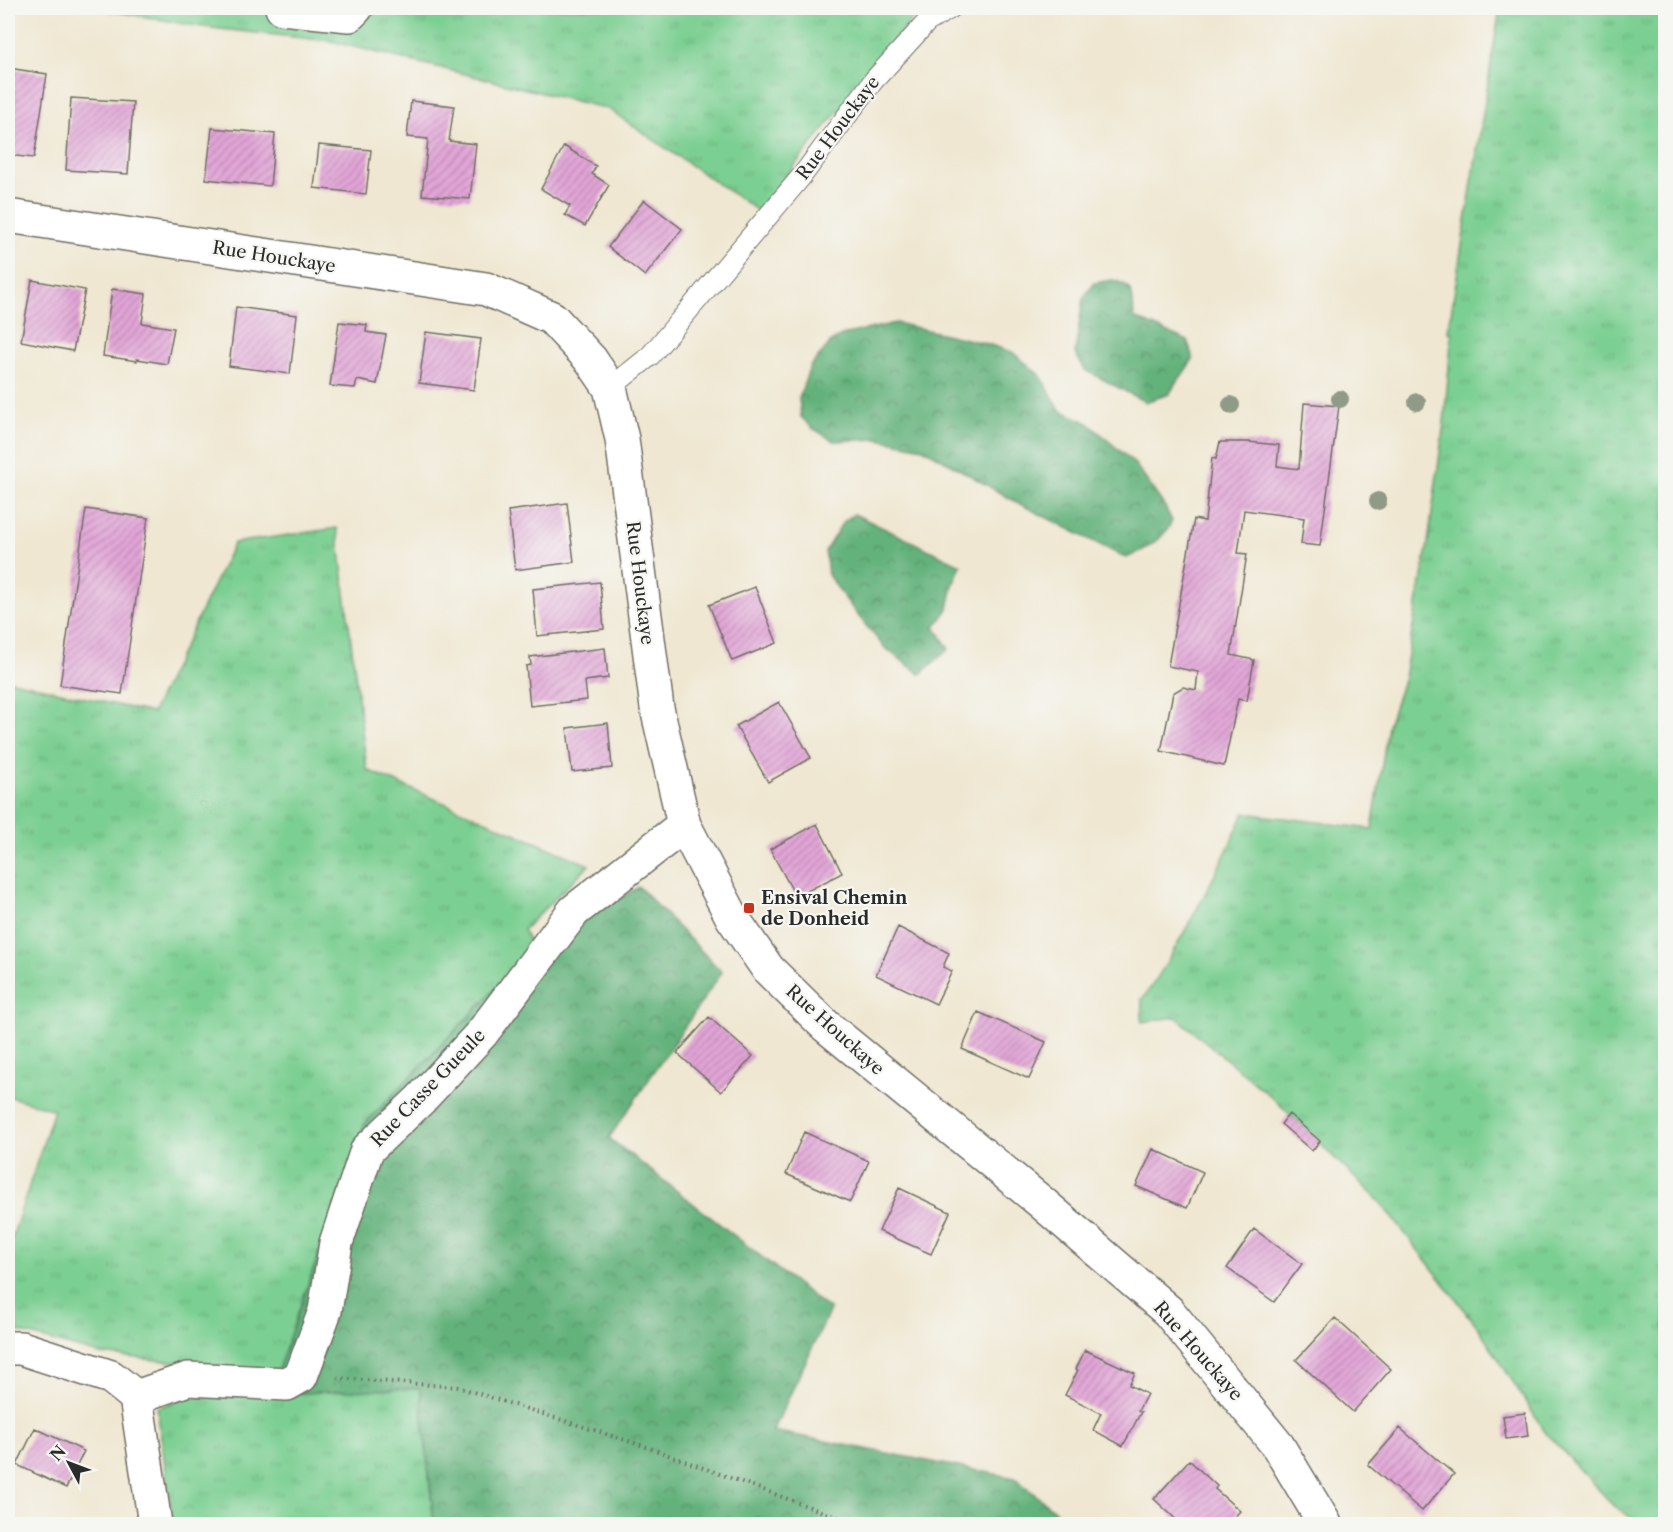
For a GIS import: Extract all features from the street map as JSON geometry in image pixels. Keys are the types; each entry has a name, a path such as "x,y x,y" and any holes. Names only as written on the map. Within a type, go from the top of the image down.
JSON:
{"street":[{"path":"282,8 349,15 356,8"},
{"name":"Rue Houckaye","path":"8,216 486,289 552,318 591,360 610,388 622,439 657,708 684,825 732,917 768,969 826,1026 1041,1202 1168,1311 1278,1446 1325,1524"},
{"name":"Rue Casse Gueule","path":"301,1376 325,1311 336,1243 367,1150 420,1100 482,1033 574,911 684,825"},
{"path":"8,1348 21,1348 111,1377 136,1397 155,1524"},
{"path":"136,1397 188,1379 286,1384 301,1376"}],"lane":[{"name":"Rue Houckaye","path":"610,388 650,356 801,177 874,80 927,22 951,8"}],"path":[{"path":"301,1376 458,1387 644,1446 834,1516 862,1524"}],"green space":[{"path":"95,8 921,8 758,211 608,109 330,41 202,27"},
{"path":"1500,8 1665,8 1665,1524 1640,1524 1613,1505 1545,1432 1478,1327 1382,1204 1276,1101 1176,1017 1142,1022 1142,999 1160,974 1194,915 1244,813 1372,829 1388,726 1404,677 1428,543 1444,422 1452,333 1448,332"},
{"path":"1113,280 1130,289 1134,318 1188,341 1193,359 1169,394 1145,402 1085,370 1075,353 1083,298 1095,283"},
{"path":"896,323 984,343 1012,352 1040,375 1060,410 1088,423 1135,464 1172,521 1164,534 1147,548 1126,558 1016,502 923,448 878,439 834,441 812,428 801,417 799,398 810,367 831,342 842,335"},
{"path":"854,514 961,565 953,585 948,609 935,627 949,649 920,674 884,647 828,575 825,551 843,522"},
{"path":"337,528 367,770 589,865 523,930 534,949 364,1125 277,1373 99,1354 8,1329 8,1250 54,1110 8,1096 8,680 152,713 234,543"},
{"path":"639,887 722,972 609,1138 830,1310 773,1431 1015,1478 1071,1524 434,1524 420,1388 301,1393 277,1373 364,1125 534,949"},
{"path":"420,1387 434,1524 173,1524 157,1408 184,1398"}],"building":[{"path":"8,68 47,74 34,158 8,155"},
{"path":"71,98 133,102 128,174 66,170"},
{"path":"411,101 454,106 449,141 476,144 470,199 422,195 428,139 407,137"},
{"path":"212,128 275,134 270,186 206,179"},
{"path":"319,145 371,150 366,194 314,188"},
{"path":"564,146 596,166 592,174 609,185 585,226 565,215 570,206 541,189"},
{"path":"644,200 682,229 645,276 608,247"},
{"path":"32,280 85,290 73,351 21,341"},
{"path":"112,289 146,294 142,323 174,328 167,364 103,356"},
{"path":"236,307 297,315 290,374 229,366"},
{"path":"339,322 367,325 366,332 386,335 377,384 357,380 355,388 330,386"},
{"path":"426,332 481,339 474,390 419,383"},
{"path":"1304,403 1339,406 1320,546 1301,544 1304,518 1244,510 1238,553 1247,554 1231,655 1254,660 1247,701 1238,699 1224,766 1161,751 1173,693 1183,687 1196,690 1198,672 1168,666 1194,519 1205,521 1212,458 1216,459 1220,442 1279,445 1277,466 1299,469"},
{"path":"567,503 574,562 515,570 508,511"},
{"path":"86,509 148,518 122,694 60,685"},
{"path":"600,582 604,629 537,636 533,589"},
{"path":"755,587 777,643 732,661 709,605"},
{"path":"605,648 608,678 585,681 587,700 530,706 526,666 531,665 530,657"},
{"path":"779,702 811,758 768,782 736,726"},
{"path":"608,723 612,768 572,772 567,728"},
{"path":"817,824 842,873 796,897 770,849"},
{"path":"898,927 949,953 943,967 952,971 936,1004 876,975"},
{"path":"978,1012 1046,1042 1029,1079 962,1049"},
{"path":"709,1017 753,1056 721,1092 677,1053"},
{"path":"1289,1114 1320,1141 1312,1151 1281,1124"},
{"path":"804,1132 869,1161 850,1202 786,1174"},
{"path":"1153,1149 1203,1172 1187,1208 1136,1186"},
{"path":"899,1188 950,1212 931,1254 879,1231"},
{"path":"1254,1229 1302,1264 1274,1302 1227,1268"},
{"path":"1335,1318 1391,1369 1353,1412 1296,1360"},
{"path":"1085,1350 1135,1373 1129,1385 1147,1394 1138,1411 1141,1412 1123,1446 1093,1430 1101,1413 1065,1395"},
{"path":"1525,1413 1528,1436 1506,1439 1503,1416"},
{"path":"35,1428 84,1451 66,1488 17,1465"},
{"path":"1400,1428 1454,1474 1422,1511 1368,1465"},
{"path":"1189,1460 1217,1486 1215,1489 1240,1511 1228,1524 1181,1524 1154,1499"}],"place":[{"name":"Ensival Chemin de Donheid","path":"749,908"}]}
